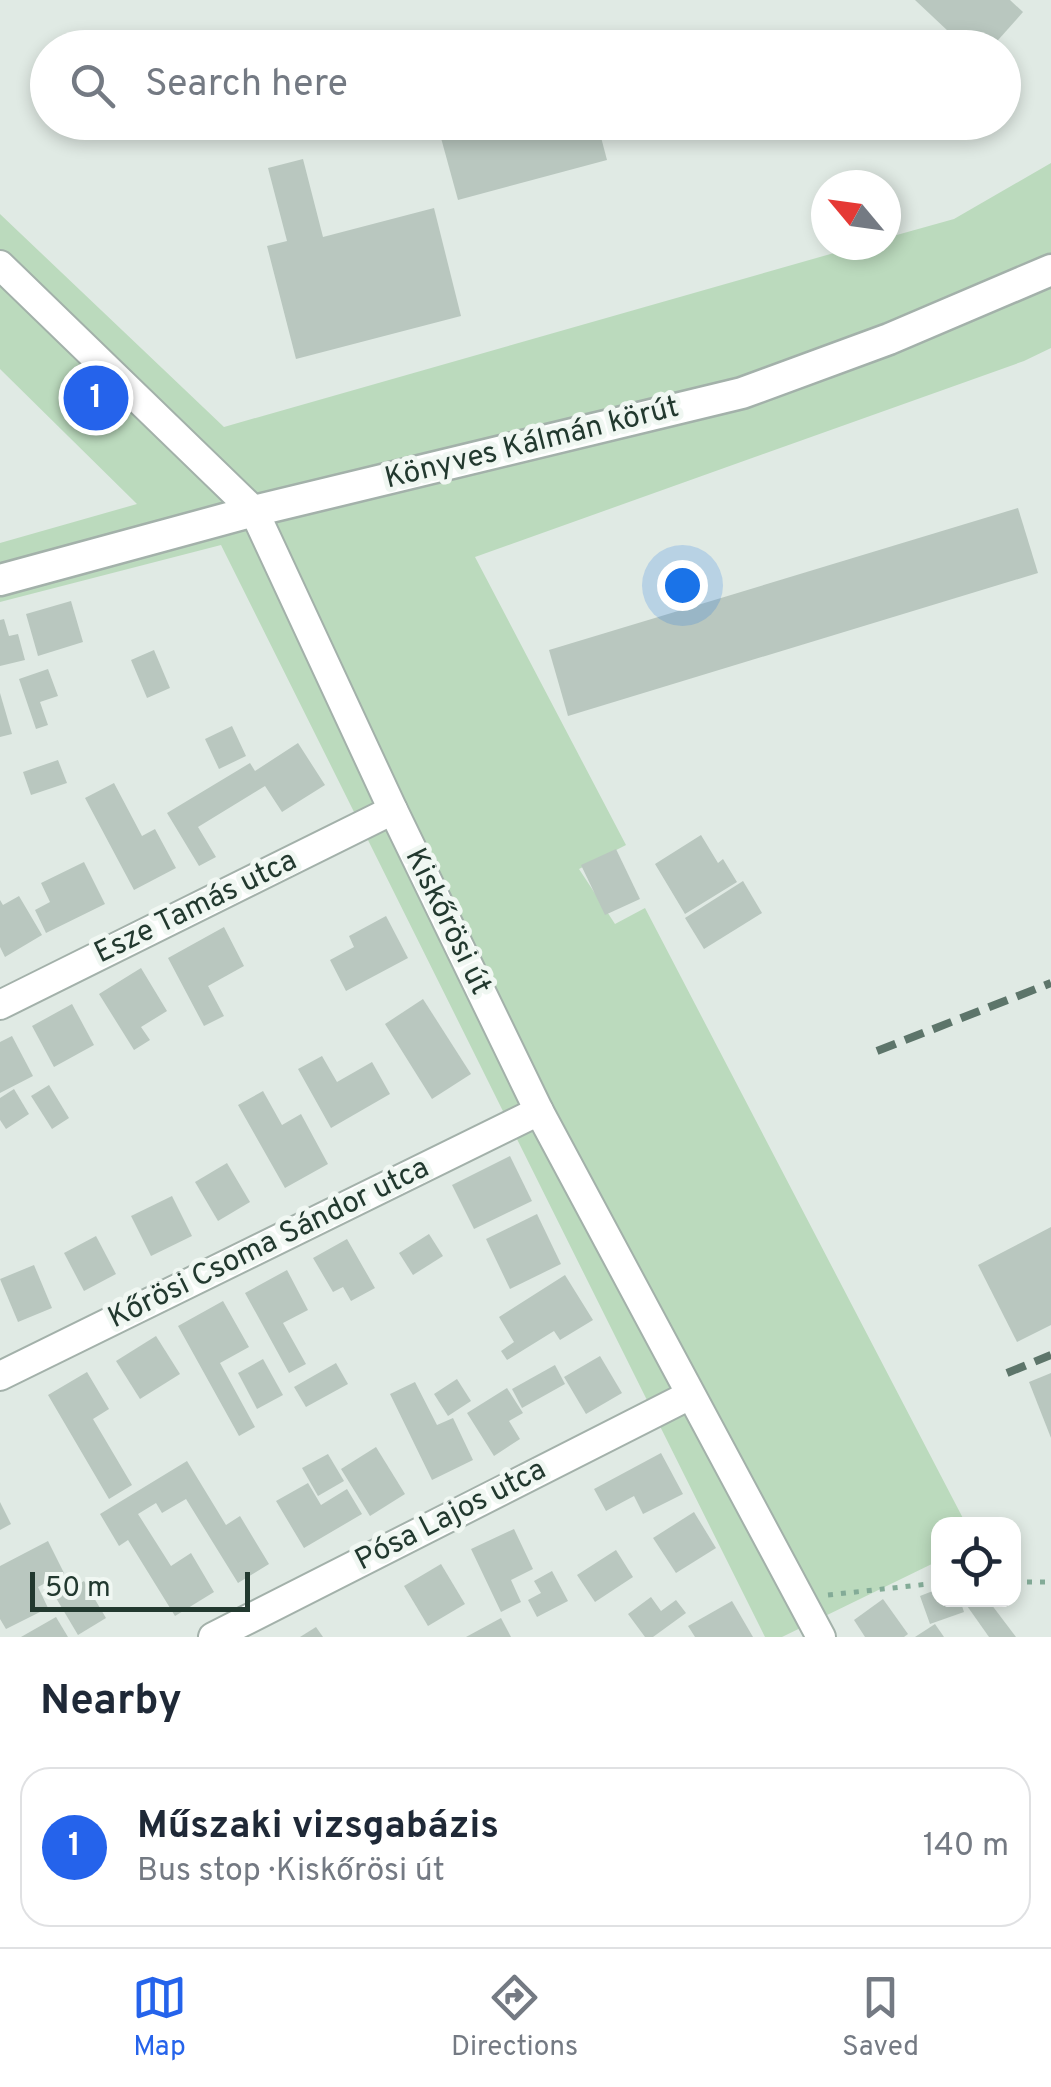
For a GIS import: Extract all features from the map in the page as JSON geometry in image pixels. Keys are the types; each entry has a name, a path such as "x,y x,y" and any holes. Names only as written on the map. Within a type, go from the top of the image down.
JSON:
{"street":[{"name":"Kiskőrösi út","path":"0,265 254,511 539,1111 821,1637"},
{"name":"Könyves Kálmán körút","path":"0,580 254,511 742,392 889,339 1051,270"},
{"name":"Esze Tamás utca","path":"0,1005 393,810"},
{"name":"Kőrösi Csoma Sándor utca","path":"0,1376 539,1111"},
{"name":"Pósa Lajos utca","path":"212,1637 690,1395"}],"path":[{"path":"1021,1582 1051,1582"},
{"path":"800,1598 931,1584"}],"green space":[{"path":"1051,163 1051,348 1024,361 475,557 626,845 579,869 615,924 645,908 962,1517 931,1517 931,1564 782,1637 765,1637 221,545 0,602 0,543 137,504 0,369 0,214 224,427 811,260 901,260 901,234 954,219"}],"building":[{"path":"915,0 1010,0 1023,12 1007,30 947,30"},
{"path":"442,140 602,140 607,160 458,200"},
{"path":"303,159 323,237 434,208 461,316 296,359 267,246 287,241 268,168"},
{"path":"1018,508 1038,573 568,716 549,650"},
{"path":"71,601 83,642 38,656 26,614"},
{"path":"4,619 9,636 18,634 25,660 0,666 0,620"},
{"path":"154,650 170,688 147,698 131,660"},
{"path":"48,669 58,696 40,702 48,725 36,729 19,679"},
{"path":"0,693 12,734 0,737"},
{"path":"232,726 246,756 219,769 205,739"},
{"path":"298,743 325,785 282,812 265,786 198,827 216,857 199,866 167,813 250,763 255,771"},
{"path":"58,760 67,783 31,795 23,772"},
{"path":"114,783 142,836 155,829 176,868 134,890 85,798"},
{"path":"701,835 718,863 723,859 737,882 685,914 655,864"},
{"path":"616,849 640,899 605,915 581,865"},
{"path":"84,862 105,904 46,933 35,910 50,902 41,883"},
{"path":"743,881 762,913 704,949 685,918"},
{"path":"19,896 42,935 5,957 0,947 0,900 3,905"},
{"path":"386,916 408,958 346,991 330,960 354,947 349,936"},
{"path":"224,927 244,966 208,986 224,1016 204,1026 168,958"},
{"path":"141,968 167,1011 141,1027 150,1040 134,1050 99,994"},
{"path":"423,999 471,1074 432,1099 385,1024"},
{"path":"72,1004 94,1045 54,1067 32,1026"},
{"path":"12,1036 33,1076 0,1093 0,1042"},
{"path":"322,1056 337,1082 372,1062 390,1094 331,1128 298,1069"},
{"path":"49,1085 69,1118 52,1129 31,1096"},
{"path":"14,1089 29,1114 6,1129 0,1120 0,1098"},
{"path":"263,1091 282,1125 301,1114 328,1164 285,1188 238,1105"},
{"path":"510,1156 532,1201 474,1229 452,1185"},
{"path":"227,1163 250,1202 218,1221 195,1182"},
{"path":"172,1196 192,1236 151,1256 131,1216"},
{"path":"537,1214 561,1264 510,1289 486,1239"},
{"path":"1051,1227 1051,1325 1017,1342 978,1265"},
{"path":"429,1234 443,1256 413,1275 399,1253"},
{"path":"96,1236 116,1274 84,1291 64,1253"},
{"path":"347,1239 375,1288 351,1301 343,1287 333,1292 313,1258"},
{"path":"34,1265 52,1308 18,1322 0,1279"},
{"path":"287,1270 308,1310 283,1323 306,1364 289,1373 245,1293"},
{"path":"565,1275 593,1320 560,1340 554,1331 507,1360 501,1351 514,1342 499,1317"},
{"path":"223,1301 249,1347 220,1363 255,1427 239,1436 178,1326"},
{"path":"156,1336 180,1374 140,1399 116,1361"},
{"path":"600,1356 622,1393 586,1414 564,1377"},
{"path":"263,1359 283,1395 257,1409 238,1373"},
{"path":"336,1363 348,1384 306,1407 294,1387"},
{"path":"555,1365 565,1384 522,1408 512,1389"},
{"path":"87,1372 109,1409 93,1419 132,1485 109,1499 48,1395"},
{"path":"1051,1373 1051,1438 1029,1382"},
{"path":"457,1379 471,1401 448,1416 434,1394"},
{"path":"415,1382 437,1425 453,1418 473,1460 432,1480 390,1394"},
{"path":"507,1388 523,1413 509,1421 520,1439 494,1456 467,1413"},
{"path":"376,1447 405,1494 370,1516 341,1469"},
{"path":"661,1453 683,1494 643,1514 634,1496 606,1511 594,1489"},
{"path":"328,1454 344,1481 318,1496 302,1468"},
{"path":"187,1461 226,1525 240,1516 269,1564 238,1583 186,1499 162,1513 156,1503 138,1514 171,1566 191,1553 214,1592 175,1616 128,1540 119,1546 100,1514"},
{"path":"308,1483 321,1505 347,1489 362,1514 304,1548 276,1501"},
{"path":"0,1502 11,1524 0,1530"},
{"path":"694,1512 716,1548 676,1573 653,1538"},
{"path":"514,1529 533,1569 511,1580 521,1602 501,1612 471,1549"},
{"path":"48,1541 64,1573 38,1587 48,1608 6,1629 0,1619 0,1566"},
{"path":"616,1550 633,1577 595,1602 577,1575"},
{"path":"441,1564 465,1604 428,1626 404,1586"},
{"path":"552,1571 568,1601 537,1617 528,1600 541,1593 534,1581"},
{"path":"84,1581 106,1618 78,1635 56,1598"},
{"path":"931,1592 931,1607 962,1607 964,1612 930,1624 920,1596"},
{"path":"651,1597 661,1611 676,1600 686,1613 653,1637 645,1637 628,1614"},
{"path":"883,1599 908,1634 904,1637 865,1637 854,1620"},
{"path":"732,1601 753,1637 695,1637 688,1626"},
{"path":"968,1607 993,1607 1016,1637 989,1637"},
{"path":"56,1617 68,1637 21,1637"},
{"path":"501,1618 511,1637 466,1637"},
{"path":"935,1624 944,1637 915,1637"},
{"path":"316,1627 323,1637 300,1637"}],"railway":[{"path":"877,1051 1051,983"},
{"path":"1007,1373 1051,1355"}],"place":[{"name":"Műszaki vizsgabázis","path":"96,398"}]}
